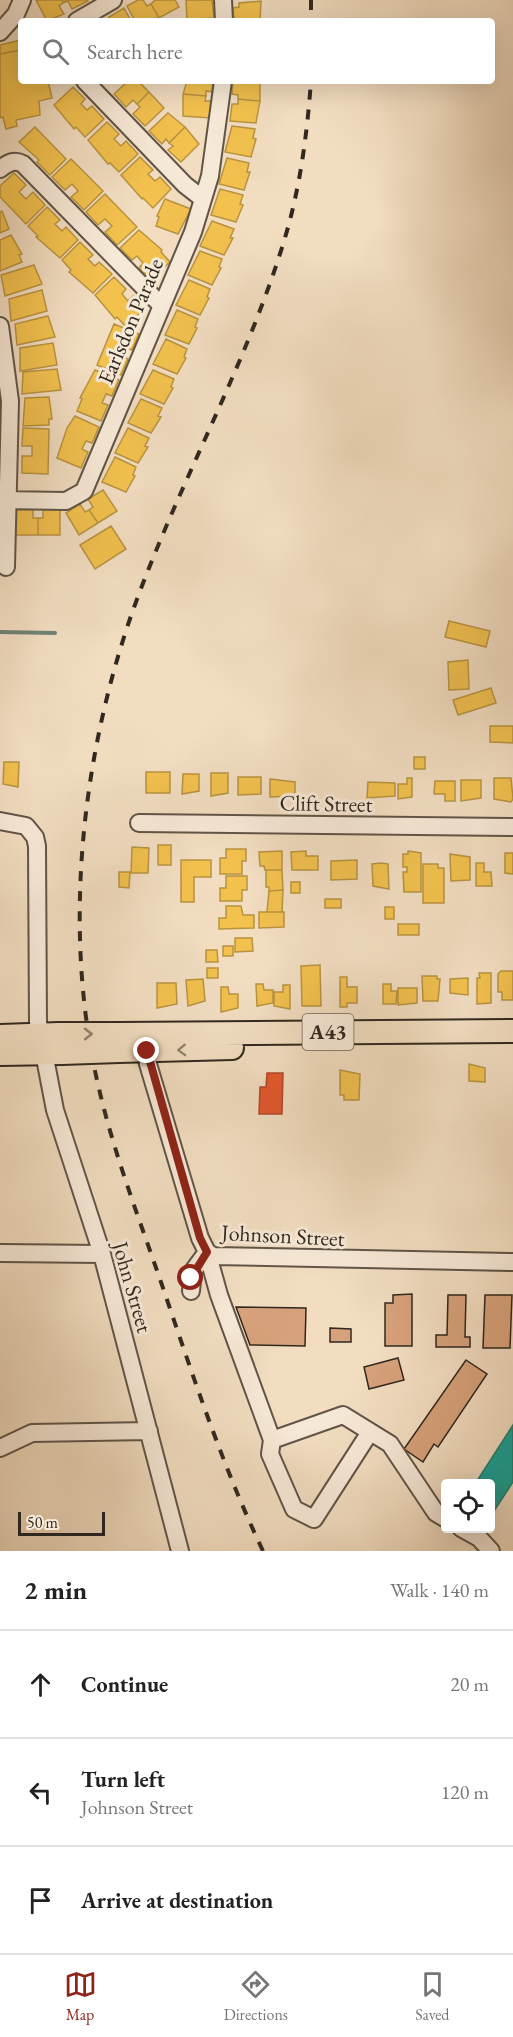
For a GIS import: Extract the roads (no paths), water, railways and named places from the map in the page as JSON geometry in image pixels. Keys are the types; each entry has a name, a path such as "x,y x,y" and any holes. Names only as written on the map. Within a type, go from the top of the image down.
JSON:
{"highway":[{"name":"A43","path":"0,1036 52,1044 513,1031"},
{"name":"A43","path":"145,1042 451,1043 513,1046"},
{"name":"A43","path":"0,1054 52,1044"}],"street":[{"path":"82,18 113,0"},
{"path":"223,0 224,18"},
{"path":"0,32 21,12"},
{"path":"88,84 184,185 203,199"},
{"name":"Earlsdon Parade","path":"5,500 66,501 84,491 193,232 203,199 218,128 224,84"},
{"path":"0,169 8,163 17,161 23,164 161,304"},
{"path":"0,326 10,400 5,500 6,567"},
{"name":"John Street","path":"0,821 26,826 35,837 37,846 38,1022 52,1044 55,1110 102,1254 180,1551"},
{"name":"Clift Street","path":"139,823 513,828"},
{"name":"Johnson Street","path":"145,1042 196,1227 207,1252 220,1258 513,1262"},
{"path":"191,1291 193,1271 207,1252"},
{"path":"207,1252 219,1295 272,1440 270,1454 294,1509 314,1519 370,1432"},
{"path":"0,1253 102,1254"},
{"path":"272,1440 343,1415 390,1444 436,1513 441,1516"},
{"path":"0,1448 32,1433 149,1431"},
{"path":"470,1533 479,1538 491,1551"}],"waterway":[{"path":"0,632 55,633"}],"railway":[{"path":"311,0 311,18"},
{"path":"263,1551 210,1422 106,1118 88,1034 82,974 80,912 82,851 89,789 114,670 150,566 231,381 268,289 290,221 299,182 311,84"}]}
